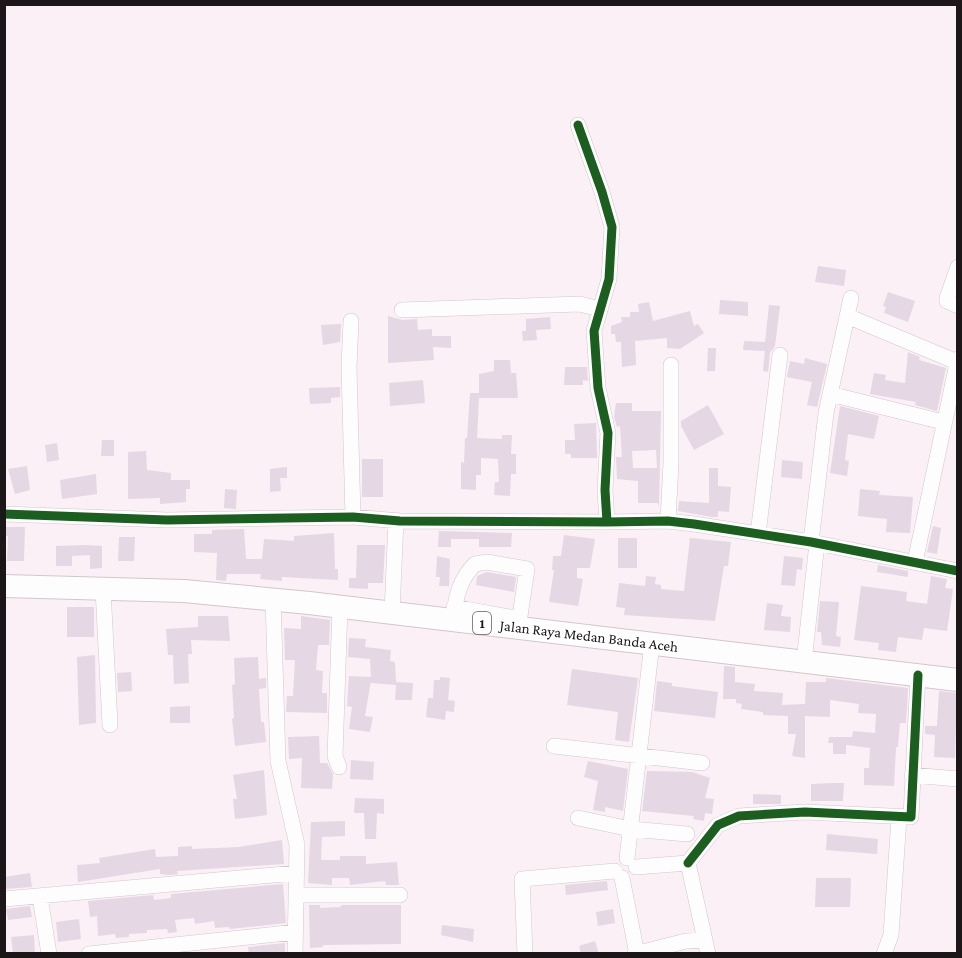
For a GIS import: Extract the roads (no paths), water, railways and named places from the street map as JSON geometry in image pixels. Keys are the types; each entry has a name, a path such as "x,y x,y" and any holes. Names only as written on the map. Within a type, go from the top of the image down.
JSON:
{"highway":[{"name":"Jalan Raya Medan Banda Aceh","path":"4,586 184,591 392,612 454,613 652,643 957,680"}],"street":[{"path":"578,125 612,227 609,279 594,331 594,354 608,433 604,490 607,522"},
{"path":"957,267 947,301 957,306"},
{"path":"804,662 830,394 850,298"},
{"path":"402,310 580,304 599,309"},
{"path":"847,316 957,360 915,562"},
{"path":"351,321 349,367 353,517"},
{"path":"758,534 780,355"},
{"path":"668,521 671,463 671,365"},
{"path":"830,394 943,422"},
{"path":"4,514 167,520 353,517 396,520 668,521 814,543 957,571"},
{"path":"392,612 396,520"},
{"path":"487,562 526,569 520,616 515,618 454,613 461,581 475,564 487,562"},
{"path":"103,589 110,725"},
{"path":"273,599 278,761 297,845 295,954"},
{"path":"339,767 335,756 340,606"},
{"path":"525,954 522,879 632,876 631,829 652,643"},
{"path":"688,863 718,825 739,816 806,812 910,817 913,813 912,775 918,675"},
{"path":"554,746 702,763"},
{"path":"912,775 957,779"},
{"path":"578,818 631,829 687,834"},
{"path":"884,954 891,935 899,818"},
{"path":"631,863 688,863"},
{"path":"619,875 636,953 686,941 706,947 688,863"},
{"path":"4,899 296,873"},
{"path":"296,895 400,895"},
{"path":"40,897 49,954"},
{"path":"89,954 296,932"}]}
